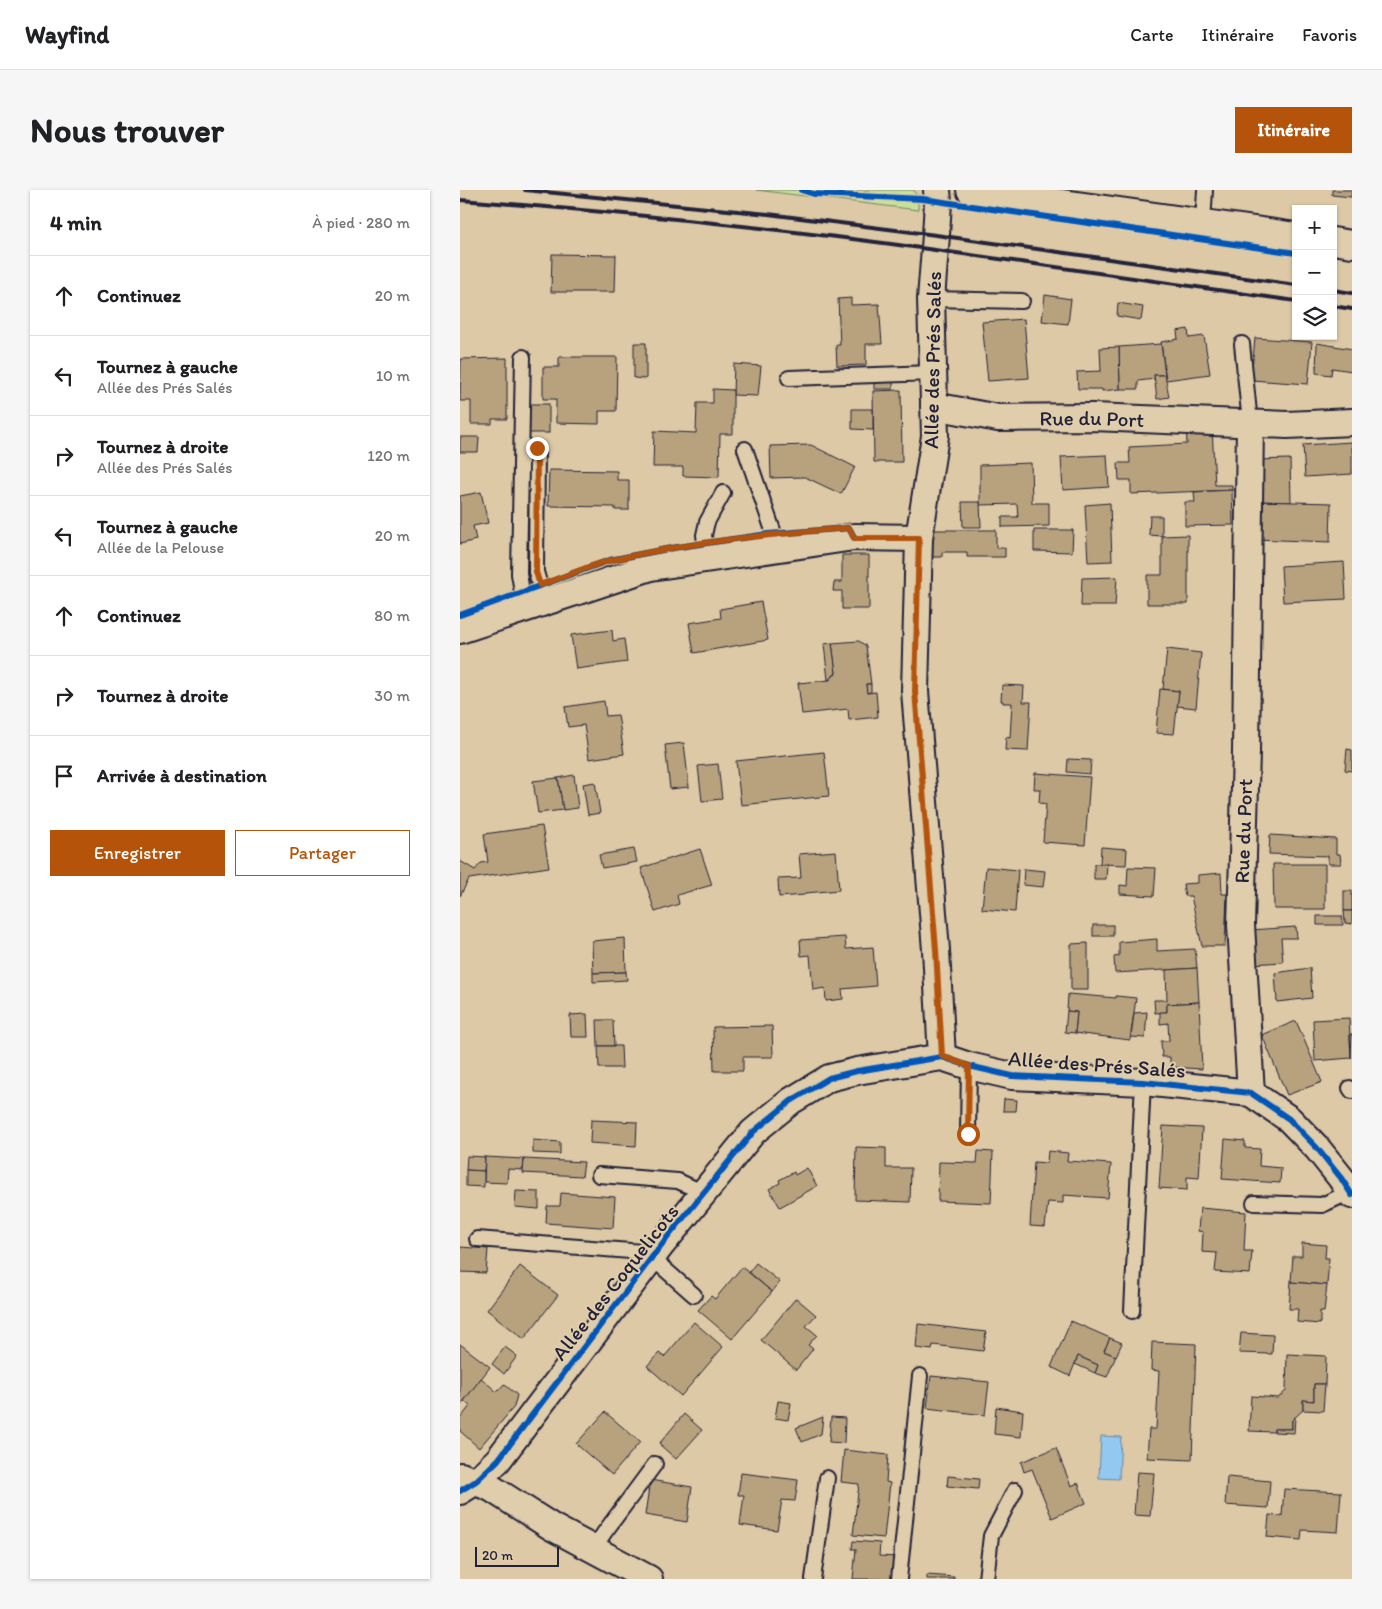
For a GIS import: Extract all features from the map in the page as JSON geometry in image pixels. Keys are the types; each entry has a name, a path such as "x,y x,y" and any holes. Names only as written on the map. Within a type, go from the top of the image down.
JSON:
{"street":[{"name":"Allée des Prés Salés","path":"936,190 938,202 931,299 935,436 919,538 915,691 942,1056 969,1066 1012,1076 1143,1082 1251,1093"},
{"path":"970,190 1292,235"},
{"path":"1337,242 1352,244"},
{"name":"Rue du Port","path":"934,406 998,418 1092,417 1287,425 1352,422"},
{"name":"Rue du Port","path":"1250,423 1246,752 1241,925 1251,1093"},
{"path":"460,630 651,566 854,538 919,538"},
{"name":"Allée des Coquelicots","path":"465,1483 498,1460 654,1256 753,1132 791,1101 829,1078 857,1071 942,1056"},
{"path":"1251,1093 1294,1125 1317,1148 1351,1194"},
{"path":"465,1483 491,1488 552,1527 649,1579"}],"lane":[{"path":"1203,223 1205,190"},
{"path":"931,299 1022,301"},
{"path":"1242,344 1250,423"},
{"path":"523,357 519,574 535,605"},
{"path":"788,378 933,373"},
{"path":"535,605 537,448"},
{"path":"745,449 779,548"},
{"path":"707,558 704,535 707,522 723,493"},
{"path":"968,1134 969,1066"},
{"path":"1132,1311 1143,1082"},
{"path":"599,1175 678,1181 704,1193"},
{"path":"1254,1203 1322,1204 1351,1194"},
{"path":"477,1239 654,1256 694,1296"},
{"path":"900,1579 920,1376"},
{"path":"594,1549 655,1464"},
{"path":"812,1579 827,1478"},
{"path":"986,1579 991,1536 1015,1490"}],"green space":[{"path":"756,190 914,190 918,199 918,210"}],"water":[{"path":"1101,1436 1121,1437 1119,1479 1099,1478"}],"building":[{"path":"1332,190 1352,190 1351,197 1332,195"},
{"path":"552,254 616,255 615,292 551,292"},
{"path":"1045,295 1071,299 1068,324 1042,321"},
{"path":"851,298 851,305 879,304 882,344 866,344 866,365 837,366 836,345 840,345 838,299"},
{"path":"1118,303 1143,307 1141,320 1117,316"},
{"path":"1024,319 1029,378 988,381 982,322"},
{"path":"1188,329 1189,338 1204,336 1210,374 1166,380 1161,342 1178,339 1177,331"},
{"path":"1255,338 1312,342 1308,384 1251,380"},
{"path":"634,343 646,343 646,379 634,378"},
{"path":"1317,343 1352,349 1352,371 1332,368 1331,375 1316,373"},
{"path":"1161,344 1165,375 1154,375 1155,379 1138,381 1138,389 1120,389 1119,347"},
{"path":"1119,347 1120,389 1102,391 1102,389 1078,389 1077,372 1101,371 1100,348"},
{"path":"559,357 617,357 616,411 599,411 599,424 556,423 556,399 543,399 543,367 559,367"},
{"path":"507,358 507,419 492,419 492,424 471,424 471,401 460,401 461,359"},
{"path":"734,364 761,366 758,396 733,395"},
{"path":"1154,375 1165,375 1169,397 1157,399"},
{"path":"874,381 893,381 893,389 874,389"},
{"path":"713,389 733,390 733,434 720,434 719,477 683,476 683,467 653,467 654,431 696,433 697,403 713,403"},
{"path":"901,390 902,462 874,462 873,391"},
{"path":"529,404 549,404 549,433 529,433"},
{"path":"852,409 873,409 873,430 852,429"},
{"path":"1186,426 1212,427 1215,485 1232,485 1232,490 1131,494 1131,480 1119,480 1118,463 1130,463 1129,447 1187,444"},
{"path":"460,437 479,437 478,452 460,452"},
{"path":"1352,442 1352,474 1305,477 1303,445"},
{"path":"811,445 855,467 841,494 805,477 771,478 770,446"},
{"path":"1107,455 1109,487 1063,490 1061,457"},
{"path":"1290,459 1291,502 1256,501 1256,460"},
{"path":"1031,463 1032,503 1049,503 1049,526 1002,527 1002,517 1018,517 1017,504 980,505 980,465"},
{"path":"549,470 617,471 617,480 629,480 629,510 615,510 615,507 548,506"},
{"path":"1232,490 1233,525 1185,526 1185,502 1195,502 1194,492"},
{"path":"481,492 488,523 473,526 476,540 460,544 460,496"},
{"path":"1256,501 1331,503 1330,542 1255,539"},
{"path":"962,502 980,502 981,527 963,527"},
{"path":"1110,503 1112,561 1088,562 1085,505"},
{"path":"1150,516 1162,516 1162,536 1149,535"},
{"path":"929,530 996,530 996,548 1005,548 1005,557 967,557 967,552 942,552 942,557 929,557"},
{"path":"1034,530 1073,530 1072,552 1034,551"},
{"path":"1188,535 1188,604 1147,604 1147,575 1162,575 1162,536"},
{"path":"842,555 869,555 869,609 842,609 842,591 833,591 834,582 842,582"},
{"path":"1344,562 1346,599 1283,602 1281,566"},
{"path":"1117,577 1115,606 1081,606 1082,578"},
{"path":"761,602 768,640 694,653 689,623 721,618 720,609"},
{"path":"612,630 613,641 624,639 627,662 576,669 571,635"},
{"path":"859,641 866,646 871,684 866,684 867,693 876,692 878,717 849,720 848,709 802,714 798,683 830,680 836,673 832,643"},
{"path":"832,643 836,673 828,680 824,644"},
{"path":"1167,649 1201,653 1196,708 1177,706 1179,691 1163,689"},
{"path":"866,684 871,684 871,692 867,693"},
{"path":"1002,685 1024,686 1023,702 1031,702 1028,751 1005,750 1006,737 1010,738 1012,703 1003,703 1001,701"},
{"path":"1160,689 1179,691 1174,734 1156,733"},
{"path":"604,701 606,716 618,715 624,754 589,759 584,725 568,727 565,707"},
{"path":"684,743 689,787 670,789 665,745"},
{"path":"1347,749 1352,750 1352,771 1345,770"},
{"path":"824,752 829,796 741,805 736,761"},
{"path":"1068,759 1091,760 1090,774 1067,772"},
{"path":"718,764 722,799 702,801 698,766"},
{"path":"1035,773 1090,777 1085,845 1043,842 1046,804 1039,803 1040,789 1034,789"},
{"path":"574,775 578,808 563,810 558,778"},
{"path":"558,778 563,810 538,813 533,781"},
{"path":"595,782 600,813 588,815 583,784"},
{"path":"542,826 549,867 469,879 460,896 460,861 475,870 481,863 488,862 484,834"},
{"path":"1270,835 1336,839 1336,854 1340,854 1341,864 1328,864 1328,856 1269,854"},
{"path":"1101,847 1127,849 1126,865 1100,864"},
{"path":"634,849 637,862 602,868 599,855"},
{"path":"700,849 712,885 677,895 679,904 655,912 641,868"},
{"path":"836,851 839,890 779,897 778,879 801,878 799,854"},
{"path":"1094,864 1107,864 1106,879 1094,879"},
{"path":"1273,864 1325,864 1325,909 1274,909"},
{"path":"986,867 1018,870 1015,912 982,909"},
{"path":"1128,867 1156,868 1154,896 1120,894 1120,885 1127,886"},
{"path":"1024,869 1045,871 1043,887 1023,885"},
{"path":"1221,873 1222,894 1227,894 1225,946 1202,946 1191,896 1185,896 1183,884 1198,883 1198,875"},
{"path":"1344,891 1352,891 1352,911 1344,911"},
{"path":"1344,911 1352,911 1352,924 1345,923"},
{"path":"1317,916 1342,916 1343,925 1317,925"},
{"path":"1093,925 1113,925 1113,936 1093,936"},
{"path":"1296,927 1297,938 1281,938 1283,962 1251,964 1250,930"},
{"path":"845,937 846,949 873,947 876,986 842,989 843,999 826,1001 825,988 813,990 810,955 801,956 800,940"},
{"path":"625,938 626,972 593,973 592,941"},
{"path":"1157,939 1157,951 1195,949 1197,968 1115,973 1114,957 1119,956 1119,942"},
{"path":"1088,943 1088,990 1071,990 1071,944"},
{"path":"1197,968 1199,1002 1167,1004 1167,1012 1155,1013 1154,1000 1167,1000 1166,970"},
{"path":"1310,968 1312,998 1277,1002 1275,973"},
{"path":"626,972 627,980 593,982 593,973"},
{"path":"1068,994 1136,998 1130,1040 1075,1033 1077,1012 1067,1011"},
{"path":"1199,1002 1202,1069 1170,1067 1170,1057 1162,1057 1161,1041 1169,1041 1168,1023 1160,1024 1160,1012 1167,1012 1167,1004"},
{"path":"1067,1011 1077,1012 1075,1033 1065,1032"},
{"path":"1147,1012 1145,1038 1131,1037 1134,1013"},
{"path":"587,1014 588,1037 571,1037 570,1015"},
{"path":"1349,1018 1351,1058 1315,1061 1313,1020"},
{"path":"597,1020 613,1020 614,1046 598,1046"},
{"path":"1296,1021 1322,1082 1287,1095 1262,1035"},
{"path":"772,1026 773,1057 743,1057 743,1071 714,1071 713,1027"},
{"path":"1350,1034 1352,1034 1351,1058"},
{"path":"598,1046 621,1046 622,1068 599,1068"},
{"path":"1004,1099 1017,1100 1016,1111 1003,1111"},
{"path":"591,1120 637,1122 636,1146 590,1143"},
{"path":"1163,1126 1202,1128 1199,1178 1187,1177 1187,1190 1159,1188"},
{"path":"1225,1139 1245,1141 1245,1148 1260,1149 1259,1166 1281,1168 1280,1183 1222,1179"},
{"path":"533,1140 560,1142 560,1154 533,1153"},
{"path":"856,1147 886,1148 886,1168 911,1168 910,1202 855,1200"},
{"path":"978,1151 993,1152 991,1203 938,1201 939,1162 977,1163"},
{"path":"1048,1151 1068,1153 1067,1161 1111,1164 1108,1198 1063,1195 1063,1203 1048,1202 1045,1227 1030,1226 1034,1162 1047,1163"},
{"path":"467,1156 485,1157 484,1171 466,1170"},
{"path":"485,1157 524,1159 523,1170 508,1169 507,1183 484,1182"},
{"path":"524,1159 584,1162 582,1176 523,1173"},
{"path":"807,1168 817,1186 780,1207 769,1189 780,1183 779,1180 794,1172 795,1175"},
{"path":"466,1170 484,1171 484,1187 466,1186"},
{"path":"516,1191 539,1192 539,1209 515,1207"},
{"path":"561,1193 615,1197 613,1228 546,1223 547,1206 560,1206"},
{"path":"1200,1208 1246,1212 1244,1251 1252,1251 1250,1274 1215,1272 1217,1253 1202,1252 1203,1232 1198,1231"},
{"path":"1302,1243 1326,1245 1325,1258 1329,1258 1327,1285 1291,1282 1293,1256 1302,1256"},
{"path":"460,1247 488,1249 486,1273 460,1272"},
{"path":"756,1263 780,1282 772,1292 749,1272"},
{"path":"520,1266 558,1295 524,1339 487,1310"},
{"path":"742,1267 772,1292 732,1339 698,1310 711,1296 715,1299"},
{"path":"1291,1282 1327,1285 1324,1312 1320,1311 1320,1324 1297,1322 1298,1309 1289,1309"},
{"path":"796,1298 816,1315 806,1326 817,1335 808,1345 813,1349 796,1370 761,1340"},
{"path":"1071,1321 1110,1338 1104,1351 1116,1356 1107,1377 1095,1373 1098,1365 1078,1356 1070,1376 1051,1367"},
{"path":"694,1322 723,1347 681,1396 647,1366 659,1353 664,1357"},
{"path":"918,1324 986,1332 983,1351 933,1345 932,1350 916,1348"},
{"path":"1241,1333 1273,1335 1272,1354 1239,1353"},
{"path":"1110,1338 1122,1343 1116,1356 1104,1351"},
{"path":"1152,1342 1196,1344 1192,1460 1147,1458 1149,1429 1156,1429 1159,1371 1151,1370"},
{"path":"460,1344 490,1367 460,1406"},
{"path":"505,1347 517,1356 504,1374 492,1364"},
{"path":"1287,1354 1326,1356 1325,1384 1314,1384 1314,1401 1303,1400 1303,1410 1292,1420 1292,1429 1274,1429 1274,1432 1249,1431 1251,1396 1278,1398 1286,1391"},
{"path":"1078,1356 1098,1365 1095,1373 1075,1364"},
{"path":"931,1376 989,1382 985,1415 927,1408"},
{"path":"481,1378 497,1392 504,1384 517,1395 514,1407 479,1448 460,1431 460,1419 470,1406 464,1401"},
{"path":"1314,1384 1325,1384 1323,1411 1303,1410 1303,1400 1314,1401"},
{"path":"778,1401 791,1403 788,1420 775,1418"},
{"path":"996,1407 1023,1411 1021,1437 994,1434"},
{"path":"605,1412 640,1442 612,1475 576,1444"},
{"path":"684,1414 702,1430 676,1459 659,1444"},
{"path":"823,1417 821,1434 802,1442 796,1428"},
{"path":"831,1417 845,1418 844,1443 829,1442"},
{"path":"1295,1417 1294,1433 1274,1432 1274,1429 1292,1429 1292,1420"},
{"path":"1056,1448 1071,1486 1078,1483 1086,1503 1052,1518 1032,1469 1024,1472 1021,1462"},
{"path":"844,1450 888,1455 886,1482 890,1483 884,1538 853,1535 859,1484 841,1482"},
{"path":"1137,1472 1154,1473 1150,1516 1134,1515"},
{"path":"741,1473 798,1480 795,1501 782,1500 777,1530 740,1525 744,1495 738,1495"},
{"path":"948,1476 979,1479 978,1489 947,1486"},
{"path":"1227,1477 1270,1481 1268,1508 1225,1505"},
{"path":"650,1480 692,1487 687,1522 645,1515"},
{"path":"1284,1489 1341,1492 1338,1532 1302,1530 1301,1540 1267,1537 1269,1515 1282,1516"},
{"path":"853,1541 880,1543 879,1556 896,1557 894,1579 853,1579 856,1549 852,1549"},
{"path":"927,1575 954,1577 954,1579 927,1579"}],"railway":[{"path":"525,190 768,214 936,235 1292,284"},
{"path":"460,200 639,215 876,242 1292,300"},
{"path":"1337,291 1352,293"},
{"path":"1337,307 1352,309"}],"cycle path":[{"path":"801,190 814,194 923,199 1292,252"},
{"path":"460,615 610,560 672,548 768,534 849,528 854,537"},
{"path":"460,1491 476,1481 498,1460 662,1244 753,1132 791,1101 829,1078 857,1071 942,1057 969,1066 1012,1076 1143,1082 1251,1093 1289,1119 1317,1148 1352,1195"}],"route":[{"path":"537,448 536,572 540,585 610,560 672,548 768,534 849,528 854,538 919,538 915,691 936,950 942,1056 969,1066 968,1134"}]}
